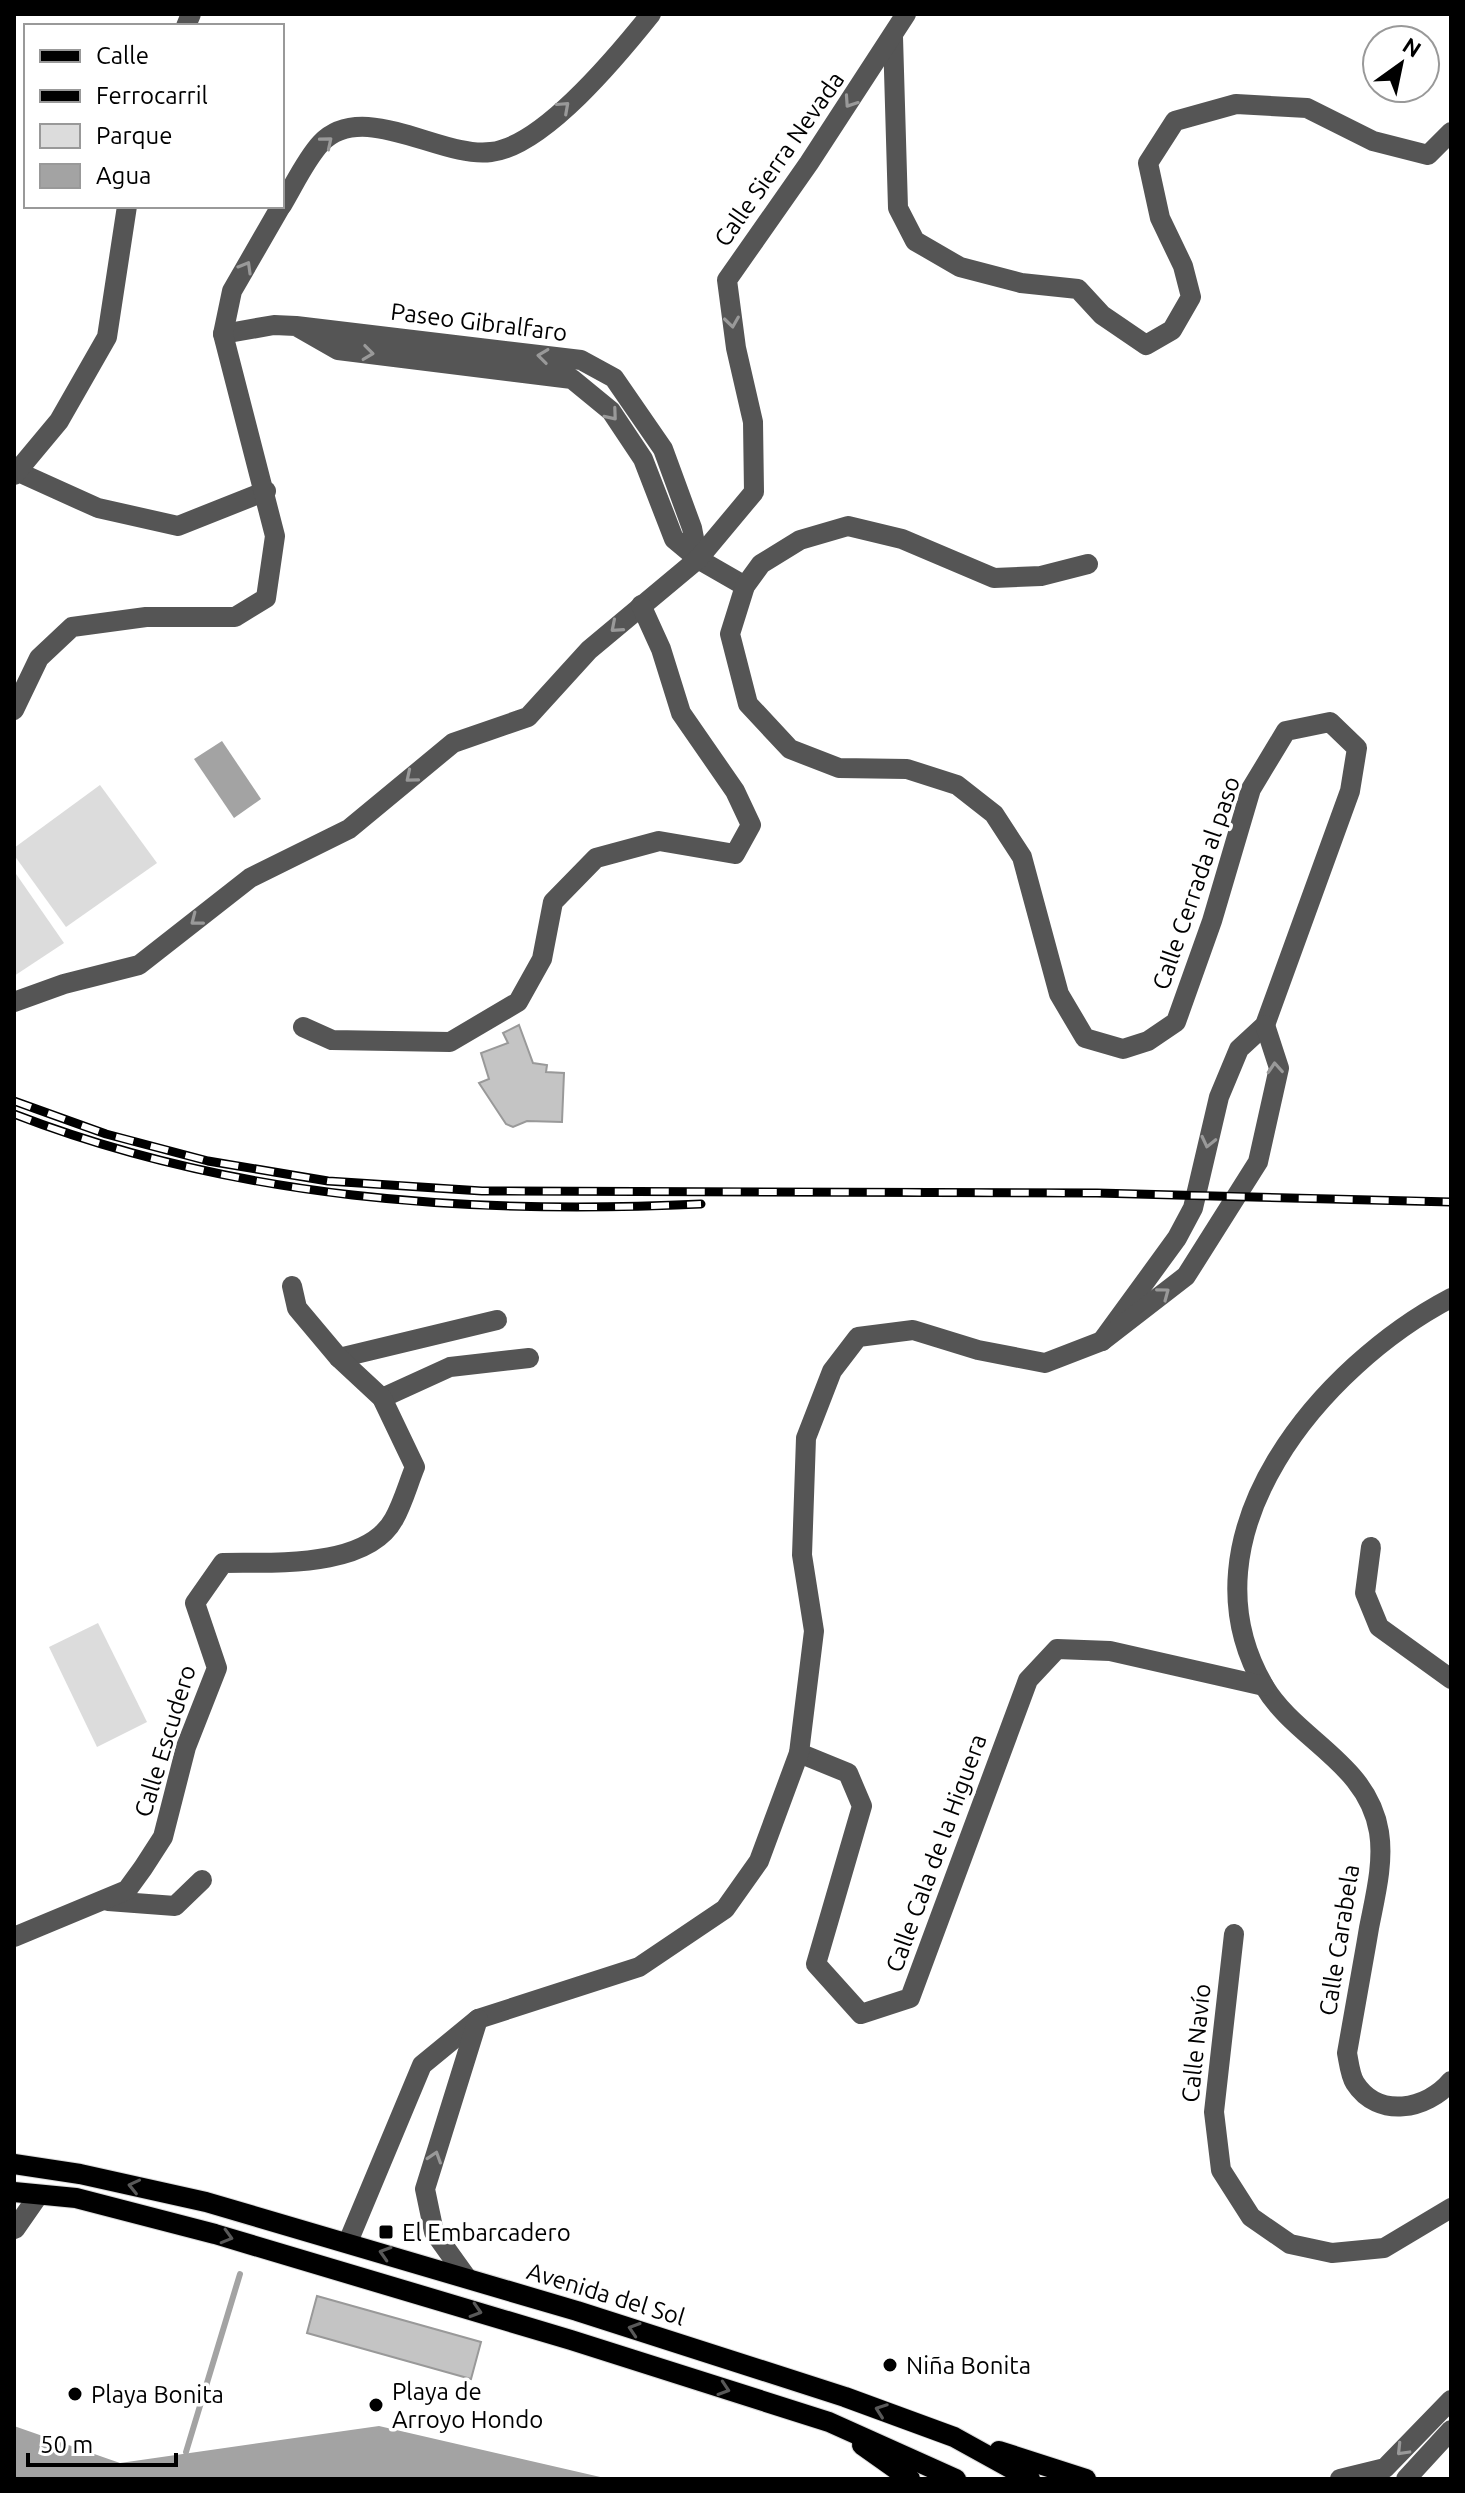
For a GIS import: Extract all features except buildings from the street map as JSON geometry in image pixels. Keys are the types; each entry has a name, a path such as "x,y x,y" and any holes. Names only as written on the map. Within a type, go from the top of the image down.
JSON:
{"main road":[{"name":"Avenida del Sol","path":"14,2164 80,2174 206,2202 467,2278 845,2397 954,2437 1030,2479"},
{"path":"14,2192 76,2198 229,2238 829,2422 956,2479"},
{"path":"829,2422 910,2479"},
{"path":"954,2437 1086,2479"}],"street":[{"path":"284,202 322,141 346,128 376,126 464,153 494,152 531,136 611,64 651,14"},
{"name":"Calle Sierra Nevada","path":"14,1002 64,984 139,965 250,878 349,829 453,743 528,717 589,650 698,559 754,492 753,422 736,348 727,280 906,14"},
{"path":"893,37 898,208 915,241 960,267 1021,283 1078,289 1102,315 1146,345 1172,330 1191,297 1183,266 1160,218 1148,163 1175,121 1236,104 1307,108 1373,141 1428,155 1451,132"},
{"path":"127,208 107,337 59,421 15,473 98,508 178,526 266,491"},
{"path":"14,710 39,658 72,627 146,617 235,617 266,598 275,536 266,491 223,334 232,291 280,208"},
{"name":"Paseo Gibralfaro","path":"223,334 274,325 296,326 338,350 572,379 611,411 643,459 674,539 698,559 745,586"},
{"path":"745,586 761,564 800,540 848,526 902,539 994,578 1041,576 1088,564"},
{"name":"Calle Cerrada al paso","path":"745,586 730,634 748,704 790,749 839,768 907,769 957,785 994,814 1022,857 1059,994 1085,1038 1123,1049 1148,1041 1176,1022 1212,921 1251,789 1286,731 1330,722 1357,748 1350,791 1265,1025 1239,1049 1219,1097 1193,1208 1177,1238 1102,1341"},
{"path":"303,1027 332,1040 450,1042 518,1002 542,959 553,902 596,858 659,841 735,854 751,825 735,791 681,713 661,649 641,605"},
{"path":"348,2242 422,2065 478,2019 639,1967 725,1909 759,1861 799,1753 814,1631 802,1555 806,1438 832,1371 858,1337 913,1330 978,1350 1045,1363 1102,1341 1186,1276 1258,1162 1279,1068 1265,1025"},
{"name":"Calle Escudero","path":"100,1900 127,1890 163,1837 186,1747 217,1668 195,1603 223,1563 314,1561 368,1545 394,1521 415,1467 382,1398 339,1358 297,1308 292,1286"},
{"name":"Calle Carabela","path":"1451,1298 1413,1318 1338,1379 1287,1440 1250,1514 1237,1569 1243,1631 1264,1686 1293,1719 1336,1757 1360,1787 1379,1830 1379,1873 1347,2053 1353,2081 1373,2100 1403,2107 1421,2105 1442,2092 1451,2081"},
{"path":"339,1358 497,1320"},
{"path":"382,1398 450,1367 529,1358"},
{"path":"1371,1547 1365,1593 1379,1627 1451,1679"},
{"name":"Calle Cala de la Higuera","path":"799,1753 848,1773 862,1806 816,1964 861,2014 910,1998 1028,1680 1057,1649 1110,1651 1264,1686"},
{"path":"14,1937 100,1900 175,1906 202,1880"},
{"name":"Calle Navío","path":"1234,1934 1214,2112 1221,2170 1251,2217 1290,2244 1332,2253 1384,2248 1451,2208"},
{"path":"467,2278 434,2232 425,2189 478,2019"},
{"path":"15,2229 38,2196"},
{"path":"1340,2479 1385,2468 1451,2400"},
{"path":"1406,2479 1451,2430"}],"green space":[{"path":"100,785 157,863 66,927 14,855 14,848"},
{"path":"14,871 64,943 14,976"},
{"path":"98,1623 147,1722 97,1747 49,1647"}],"water":[{"path":"222,741 261,799 234,818 194,759"},
{"path":"14,2426 120,2463 379,2426 609,2479 14,2479"}],"waterway":[{"path":"186,2452 240,2274"}],"railway":[{"path":"14,1101 106,1134 208,1161 328,1181 482,1191 1097,1193 1451,1202"},
{"path":"14,1114 97,1143 181,1165 267,1183 353,1195 526,1207 701,1204"}],"place":[{"name":"El Embarcadero","path":"386,2232"},
{"name":"Niña Bonita","path":"890,2365"},
{"name":"Playa Bonita","path":"75,2394"},
{"name":"Playa de Arroyo Hondo","path":"376,2405"}]}
